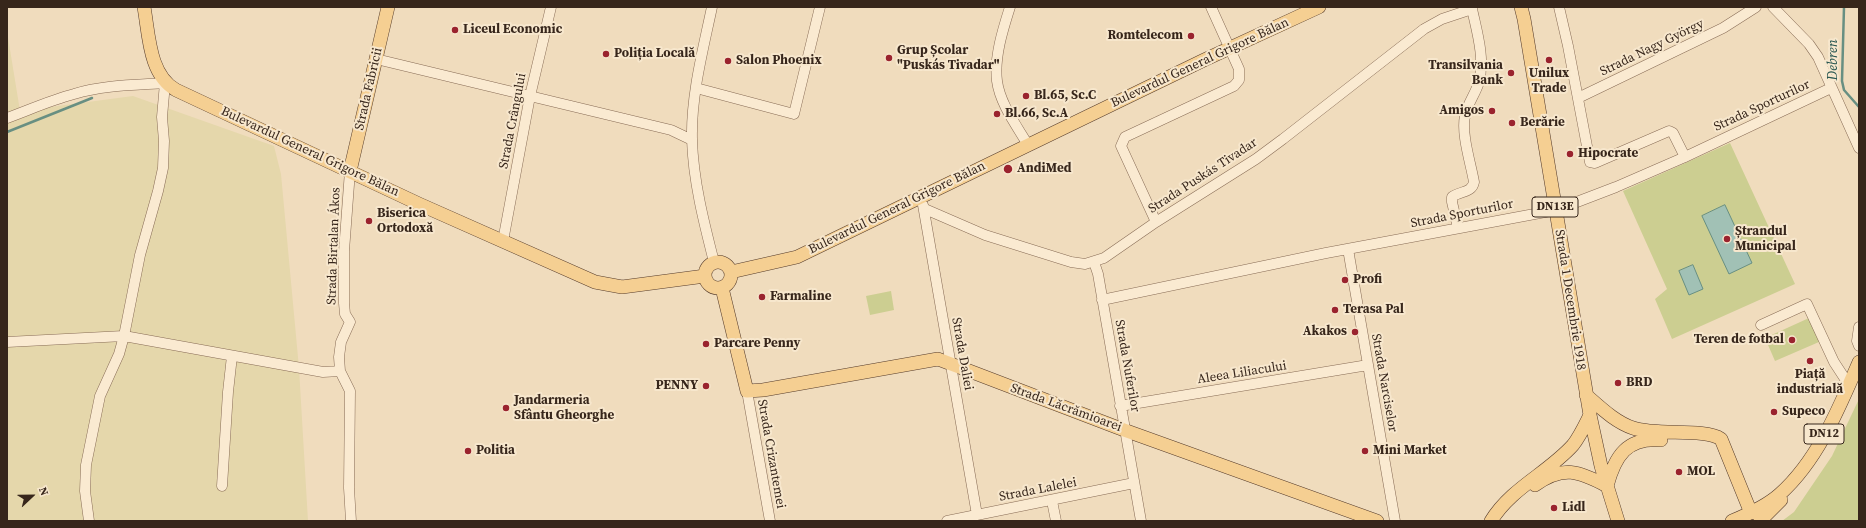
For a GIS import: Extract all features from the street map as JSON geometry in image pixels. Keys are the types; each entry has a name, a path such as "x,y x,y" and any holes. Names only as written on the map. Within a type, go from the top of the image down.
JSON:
{"main road":[{"path":"144,7 156,66 165,83"},
{"name":"Strada Fabricii","path":"350,170 388,7"},
{"name":"Bulevardul General Grigore Bălan","path":"731,272 797,257 922,203 1028,145 1319,7"},
{"name":"Strada 1 Decembrie 1918","path":"1522,11 1586,395 1607,486 1618,521"},
{"name":"Bulevardul General Grigore Bălan","path":"165,83 196,100 503,241 603,285 632,286 704,276"},
{"path":"714,262 723,263 731,272 730,280 722,288 711,286 704,276 707,268 714,262"},
{"path":"722,288 747,391"},
{"name":"Strada Lăcrămioarei","path":"747,391 763,390 938,359 1124,430 1377,521"},
{"name":"DN12","path":"1732,521 1756,517 1794,480 1809,460 1823,436 1859,362"},
{"path":"1586,395 1616,420 1633,428 1654,432 1710,434 1721,439 1744,494 1756,517 1779,503 1794,480"},
{"path":"1491,521 1509,498 1573,444 1582,432 1590,415"},
{"path":"1502,521 1506,513 1518,500 1540,482 1554,474 1567,471 1579,473 1607,486 1618,458 1629,445 1637,441 1655,439 1704,443 1718,446 1728,454"},
{"path":"1744,494 1758,498 1779,495"}],"street":[{"name":"Strada Crângului","path":"503,241 530,96 551,7"},
{"path":"712,7 696,88 692,140 699,193 714,262"},
{"path":"696,88 794,114 820,7"},
{"path":"1010,7 998,59 997,82 1013,120 1028,145"},
{"path":"1156,222 1121,146 1125,137 1234,86 1239,80 1241,75 1211,7"},
{"path":"1559,7 1590,162 1592,164 1669,131 1673,133 1685,157"},
{"name":"Strada Nagy György","path":"1578,98 1723,28 1756,7"},
{"path":"1773,7 1814,49 1859,148"},
{"name":"Strada Puskás Tivadar","path":"922,203 985,235 1077,263 1094,262 1114,252 1156,222 1278,143 1424,29 1442,20 1472,9 1480,49 1481,68 1476,91 1465,115 1465,126 1474,182 1473,187 1469,190 1456,194 1452,197 1458,228"},
{"path":"376,58 671,130 692,140"},
{"path":"7,118 86,91 129,85 165,83 162,117 164,141 163,168 140,255 124,336 119,354 100,396 88,449 85,491 89,521"},
{"name":"Strada Sporturilor","path":"1102,300 1348,249 1556,210 1616,187 1685,157 1831,88"},
{"path":"671,130 692,127"},
{"name":"Strada Birtalan Ákos","path":"340,371 339,357 342,342 350,322 346,314 344,303 344,251 350,170"},
{"name":"Strada Daliei","path":"922,203 977,516"},
{"name":"Strada Narciselor","path":"1348,249 1395,521"},
{"name":"Strada Nuferilor","path":"1094,262 1142,521"},
{"path":"1761,325 1807,304 1834,362 1849,385"},
{"path":"1859,327 1857,341 1859,346"},
{"path":"7,342 124,336 323,372 340,371 350,391 349,488 351,521"},
{"path":"222,486 228,392 232,356"},
{"name":"Aleea Liliacului","path":"1120,406 1368,365"},
{"name":"Strada Crizantemei","path":"747,391 770,521"},
{"name":"Strada Lalelei","path":"947,521 1052,501 1134,483"},
{"path":"1052,501 1056,521"}],"shaded area":[{"path":"7,31 20,111 133,96 274,146 281,174 299,368 308,521 7,521"},
{"name":"Ștrandul Municipal","path":"1725,205 1752,263 1729,274 1702,216"},
{"path":"1693,265 1703,289 1689,295 1679,271"}],"green space":[{"path":"1730,143 1795,284 1672,339 1655,299 1667,289 1623,191"},
{"path":"891,291 894,310 870,315 866,296"},
{"name":"Teren de fotbal","path":"1809,318 1819,342 1775,361 1765,338"},
{"path":"1859,399 1859,521 1782,521 1794,512 1832,456"}],"waterway":[{"name":"Debren","path":"1844,7 1842,81 1844,90 1859,107"},
{"path":"7,132 92,98"}],"place":[{"name":"Liceul Economic","path":"455,30"},
{"name":"Romtelecom","path":"1191,36"},
{"name":"Poliția Locală","path":"606,54"},
{"name":"Grup Școlar \"Puskás Tivadar\"","path":"889,58"},
{"name":"Unilux Trade","path":"1549,60"},
{"name":"Salon Phoenix","path":"728,61"},
{"name":"Transilvania Bank","path":"1511,73"},
{"name":"Bl.65, Sc.C","path":"1026,96"},
{"name":"Amigos","path":"1492,111"},
{"name":"Bl.66, Sc.A","path":"997,114"},
{"name":"Berărie","path":"1512,123"},
{"name":"Hipocrate","path":"1570,154"},
{"name":"AndiMed","path":"1008,169"},
{"name":"Biserica Ortodoxă","path":"369,221"},
{"name":"Ștrandul Municipal","path":"1727,239"},
{"name":"Profi","path":"1345,280"},
{"name":"Farmaline","path":"762,297"},
{"name":"Terasa Pal","path":"1335,310"},
{"name":"Akakos","path":"1355,332"},
{"name":"Teren de fotbal","path":"1792,340"},
{"name":"Parcare Penny","path":"706,344"},
{"name":"Piață industrială","path":"1810,361"},
{"name":"BRD","path":"1618,383"},
{"name":"PENNY","path":"706,386"},
{"name":"Jandarmeria Sfântu Gheorghe","path":"506,408"},
{"name":"Supeco","path":"1774,412"},
{"name":"Politia","path":"468,451"},
{"name":"Mini Market","path":"1365,451"},
{"name":"MOL","path":"1679,472"},
{"name":"Lidl","path":"1554,508"}]}
